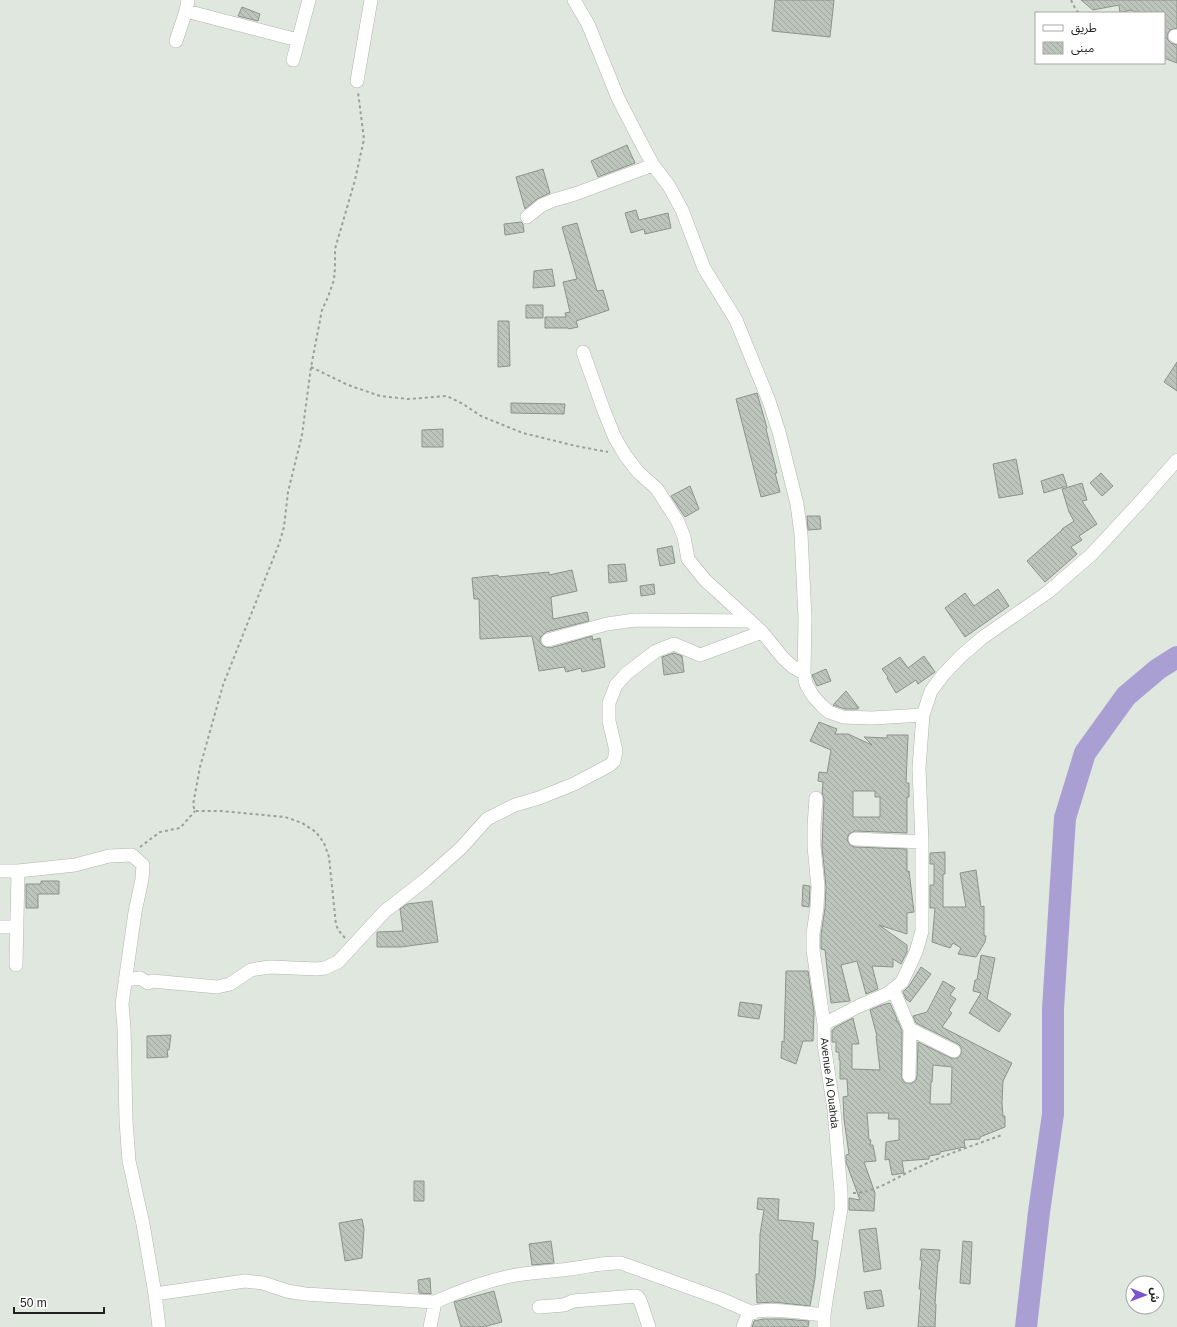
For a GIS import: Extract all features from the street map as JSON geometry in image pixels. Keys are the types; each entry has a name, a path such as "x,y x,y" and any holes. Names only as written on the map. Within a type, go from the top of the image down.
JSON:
{"street":[{"path":"293,60 309,0"},
{"path":"357,80 370,0"},
{"path":"574,0 588,24 618,98 653,165 668,186 682,210 704,268 736,320 769,402 779,432 798,504 801,534 804,673 806,684 813,696 822,706 829,712 843,717 872,718 923,715"},
{"path":"176,41 187,5 298,40"},
{"path":"527,217 542,205 554,200 581,192 653,165"},
{"path":"583,352 615,438 625,456 638,472 657,489 678,522 684,537 688,559 705,580 762,632 783,658 793,667 804,673"},
{"name":"Avenue Al Ouahda","path":"824,1321 841,1209 841,1194 834,1117 824,1044 824,1024 858,1006 887,994 902,982 916,952 922,931 922,842 919,768 923,715 931,691 943,675 961,656 982,638 1048,592 1091,554 1142,501 1177,460"},
{"path":"548,640 607,624 635,620 750,621"},
{"path":"125,980 140,978 148,982 152,981 217,987 230,984 251,970 270,967 317,969 325,968 338,962 385,910 425,880 461,848 487,820 515,805 539,798 574,784 610,766 614,761 616,751 609,721 609,703 616,685 632,668 656,651 674,644 700,655 762,632"},
{"path":"816,798 814,846 818,887 813,934 813,950 824,1024"},
{"path":"855,839 922,842"},
{"path":"0,871 18,871 74,865 109,856 132,855 142,865 142,879 135,912 122,1004 124,1027 126,1121 129,1160 143,1224 159,1327"},
{"path":"16,965 18,871"},
{"path":"0,927 16,927"},
{"path":"893,989 910,1029 909,1076"},
{"path":"910,1029 954,1051"},
{"path":"155,1294 245,1281 264,1283 287,1291 305,1294 435,1302 471,1288 510,1276 570,1269 607,1262 621,1263 721,1299 753,1313"},
{"path":"539,1307 564,1305 573,1301 636,1296 641,1303 649,1327"},
{"path":"430,1327 435,1302"},
{"path":"743,1327 747,1317 761,1310 768,1310 824,1321"}],"path":[{"path":"1071,0 1078,12"},
{"path":"195,811 193,801 197,780 223,685 279,544 284,527 288,492 302,434 311,367 322,310 334,280 334,250 355,180 364,139 357,80"},
{"path":"311,367 348,385 380,396 408,399 447,396 463,404 481,416 523,433 625,456"},
{"path":"132,855 160,832 180,828 195,811 221,811 286,817 302,823 316,832 324,843 328,857 336,925 339,932 354,945"},
{"path":"841,1194 861,1193 872,1190 920,1166 1002,1135"}],"building":[{"path":"775,0 834,0 830,37 772,31"},
{"path":"1081,0 1177,0 1177,28 1170,30 1167,36 1171,43 1177,45 1177,63 1165,58 1165,12 1137,12 1130,10 1120,12 1119,5 1093,10"},
{"path":"242,7 260,14 258,21 238,16"},
{"path":"627,145 635,163 598,177 591,161"},
{"path":"543,169 550,193 537,199 525,209 516,177"},
{"path":"636,210 639,220 668,213 671,228 645,234 644,229 631,233 625,213"},
{"path":"521,222 523,224 524,232 505,235 504,224"},
{"path":"577,223 597,291 603,290 609,310 576,321 578,327 569,329 545,328 545,317 566,317 565,313 570,312 563,282 577,279 562,227"},
{"path":"552,269 555,286 533,288 534,271"},
{"path":"526,305 543,305 543,318 526,318"},
{"path":"498,321 509,321 510,366 498,367"},
{"path":"1177,362 1177,391 1164,382"},
{"path":"757,393 767,428 780,492 761,497 736,399"},
{"path":"511,403 565,404 564,414 511,413"},
{"path":"443,429 443,447 422,447 422,430"},
{"path":"1016,459 1023,494 999,498 993,464"},
{"path":"1101,473 1113,486 1102,496 1090,483"},
{"path":"1063,474 1067,486 1044,493 1041,481"},
{"path":"1082,483 1087,500 1082,501 1097,524 1079,536 1082,540 1071,547 1077,554 1045,582 1027,561 1062,529 1074,521 1069,512 1062,489"},
{"path":"690,486 699,509 685,517 671,496"},
{"path":"807,516 820,516 821,529 808,530"},
{"path":"672,546 675,563 660,566 657,549"},
{"path":"625,564 627,581 609,583 608,565"},
{"path":"572,570 577,591 551,597 553,619 587,612 589,621 546,632 540,638 540,642 543,646 550,648 592,636 593,640 600,638 605,667 582,672 581,668 566,672 564,667 539,671 532,636 480,639 479,599 474,599 472,578 549,572 549,575"},
{"path":"654,584 655,594 641,596 640,586"},
{"path":"998,589 1009,606 965,637 945,608 965,593 974,606"},
{"path":"674,653 682,656 684,672 664,675 662,657"},
{"path":"924,656 935,672 918,684 916,680 896,693 882,669 900,657 908,668"},
{"path":"826,669 831,681 817,686 812,675"},
{"path":"846,691 859,708 845,709 833,705"},
{"path":"819,722 837,729 835,734 848,734 872,745 864,737 887,738 887,735 908,735 906,783 909,783 909,797 907,797 907,833 855,831 849,834 847,839 850,845 855,847 907,849 907,872 909,871 914,912 907,913 907,934 879,925 907,945 907,952 901,964 893,959 893,967 872,966 878,989 866,994 857,961 841,965 850,1001 831,1003 825,950 821,949 826,887 822,846 824,799 822,793 823,782 818,781 819,772 827,773 831,750 810,741","holes":["853,791 875,791 875,797 880,797 880,817 853,817"]},
{"path":"945,852 943,907 966,907 960,873 976,870 981,907 984,906 984,935 986,936 985,942 976,957 958,954 961,948 953,943 950,948 932,942 935,908 930,908 930,885 934,885 934,864 930,864 930,853"},
{"path":"41,881 59,881 59,894 38,894 38,908 26,908 26,884 41,884"},
{"path":"803,885 810,886 809,907 802,906"},
{"path":"432,901 438,942 401,947 377,947 377,932 403,931 400,909 407,904"},
{"path":"981,955 995,958 987,999 1011,1014 999,1032 969,1013 981,993 973,991 975,980 977,980"},
{"path":"921,967 931,974 910,1002 906,999 903,992 909,986"},
{"path":"786,971 808,971 814,1012 813,1041 803,1041 796,1064 781,1058 782,1041 784,1042"},
{"path":"943,981 955,988 950,995 956,999 949,1010 952,1013 942,1027 1012,1063 1003,1081 1002,1103 1003,1116 1005,1116 1005,1127 980,1137 980,1139 964,1140 965,1147 940,1152 940,1154 929,1156 929,1159 902,1161 904,1173 892,1175 889,1159 885,1160 886,1142 899,1140 899,1119 888,1119 889,1113 867,1113 869,1140 871,1140 870,1145 873,1145 876,1161 864,1162 875,1193 874,1211 849,1210 849,1198 860,1200 846,1162 846,1155 849,1154 844,1119 843,1097 848,1096 847,1079 840,1079 839,1052 836,1052 836,1042 832,1042 832,1030 853,1018 859,1044 852,1044 852,1069 880,1070 877,1036 870,1010 890,1003 897,1019 896,1021 898,1021 902,1031 902,1079 905,1083 912,1083 916,1080 917,1076 918,1042 951,1058 958,1058 961,1054 961,1047 958,1044 916,1023 913,1016 927,1012","holes":["933,1065 952,1067 951,1104 930,1104"]},
{"path":"740,1002 762,1005 759,1019 738,1016"},
{"path":"171,1035 169,1050 167,1050 168,1057 147,1058 147,1036"},
{"path":"414,1181 424,1181 424,1201 414,1201"},
{"path":"758,1198 779,1199 778,1220 814,1223 812,1240 818,1241 815,1278 810,1306 773,1302 757,1303 756,1274 759,1274 760,1234 764,1210 757,1209"},
{"path":"362,1219 364,1229 362,1258 345,1261 339,1223"},
{"path":"876,1228 881,1269 864,1272 859,1230"},
{"path":"551,1241 554,1263 532,1265 529,1244"},
{"path":"963,1241 972,1242 970,1284 960,1283"},
{"path":"921,1249 940,1250 935,1304 935,1327 918,1327 921,1289 919,1289 922,1260 920,1260"},
{"path":"430,1278 431,1294 419,1293 418,1280"},
{"path":"881,1290 884,1306 867,1309 864,1292"},
{"path":"494,1291 502,1322 483,1327 461,1327 454,1302"},
{"path":"763,1319 809,1321 808,1327 752,1327 754,1321"}],"waterway":[{"path":"1026,1327 1039,1212 1053,1114 1053,1009 1065,818 1085,753 1126,696 1158,669 1177,657"}]}
